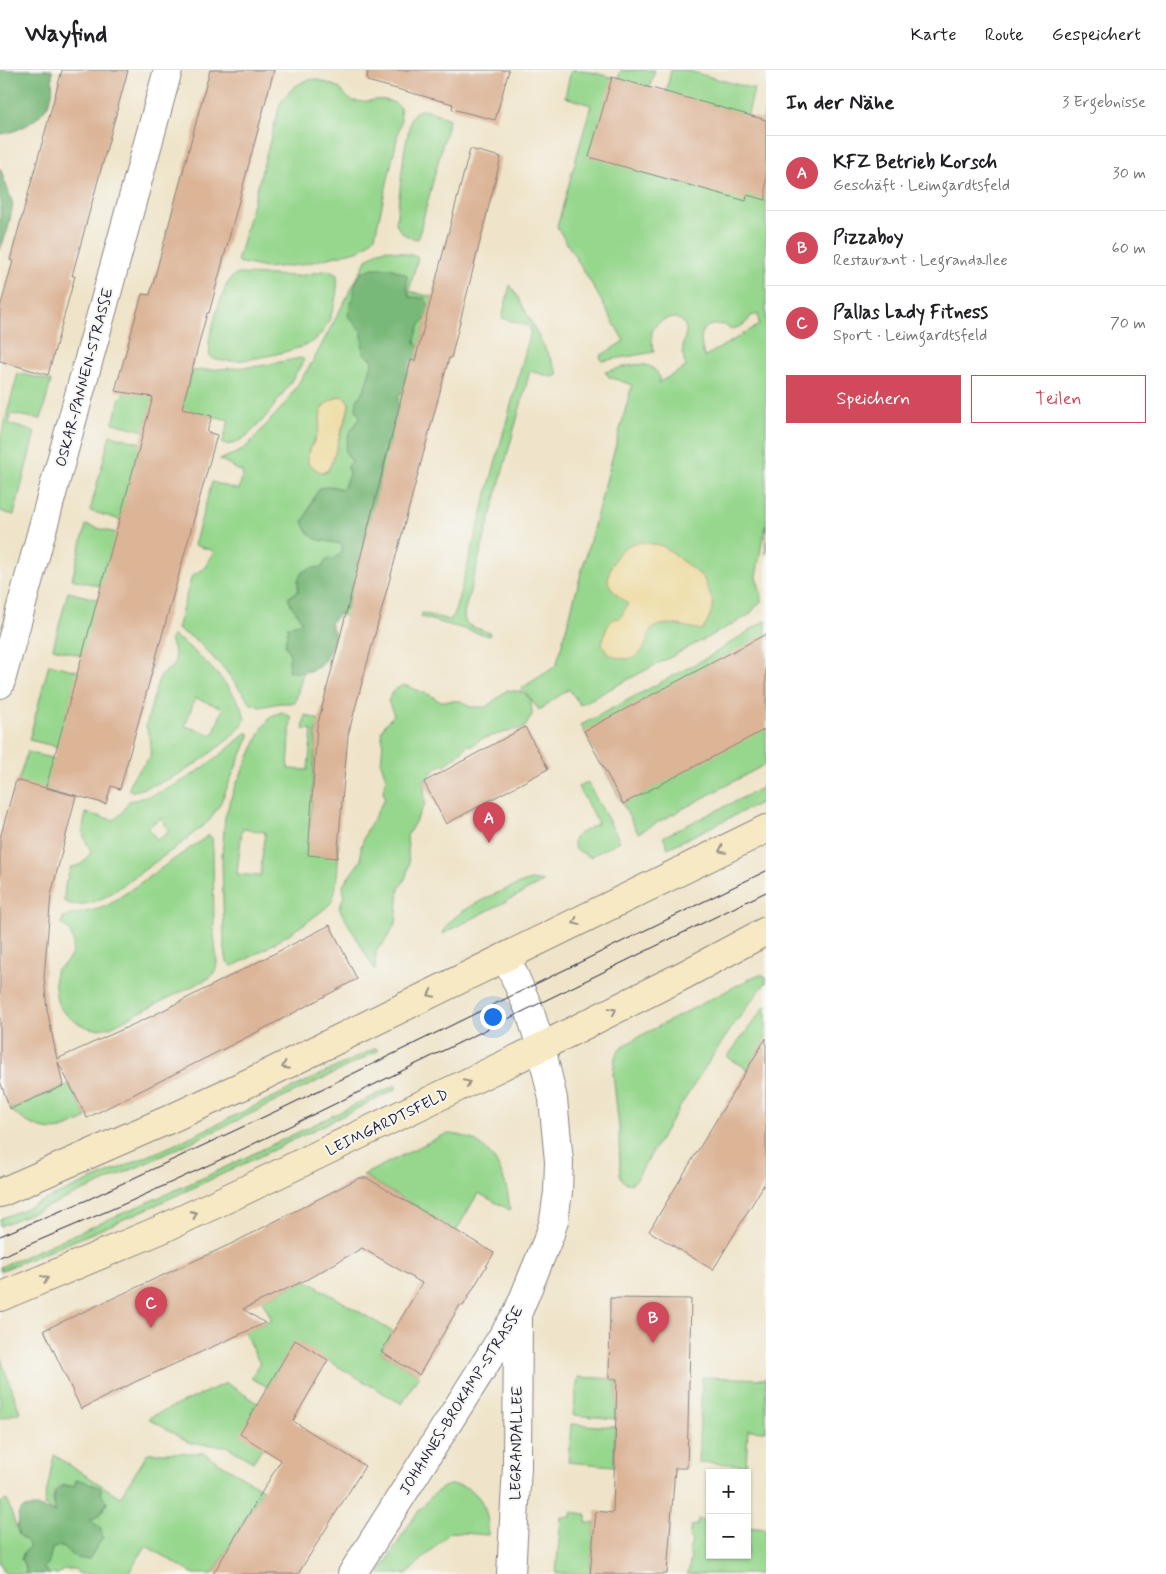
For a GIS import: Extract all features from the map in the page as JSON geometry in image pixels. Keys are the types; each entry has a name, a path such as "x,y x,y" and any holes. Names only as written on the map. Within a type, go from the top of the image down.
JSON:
{"main road":[{"path":"0,1193 247,1084 766,829"},
{"name":"LEIMGARDTSFELD","path":"0,1297 162,1229 542,1047 766,931"}],"street":[{"name":"OSKAR-PANNEN-STRASSE","path":"0,684 168,70"},
{"name":"JOHANNES-BROKAMP-STRASSE","path":"352,1574 518,1312 550,1234 557,1206 559,1161 555,1114 542,1047 506,956"},
{"name":"LEGRANDALLEE","path":"511,1574 517,1467 518,1312"}],"green space":[{"path":"0,70 52,70 52,94 45,109 39,116 17,130 0,134"},
{"path":"571,70 583,70 618,79 621,70 655,70 647,96 664,102 671,70 685,70 754,89 745,126 762,122 766,108 766,554 765,525 756,577 761,593 761,601 748,616 580,705 569,689 539,710 522,688 556,666 632,385 609,377 605,372 628,366 644,365 656,371 660,379 658,383 686,367 683,357 685,327 681,320 676,318 666,319 654,328 652,344 654,352 602,361 600,356 624,341 557,227 591,105 565,97","holes":["758,314 759,325 704,357 701,336 705,328 716,325 725,325 729,329 736,328 742,326 751,316"]},
{"path":"315,79 336,86 352,100 361,102 382,100 394,103 400,107 401,121 375,236 367,245 357,251 300,265 266,268 237,262 280,104 295,87 304,81"},
{"path":"420,110 430,111 449,119 418,239 404,234 396,223 404,154 411,118 414,113"},
{"path":"0,168 13,204 8,229 0,250"},
{"path":"387,249 418,257 409,291 432,297 349,617 320,609 295,703 280,703 260,707 251,704 225,670 200,644 177,629 192,575 203,569 214,551 194,545 212,482 239,490 243,472 219,460 241,451 285,404 313,361 367,259 379,251","holes":["344,396 349,403 332,461 327,472 324,473 315,467 308,452 318,433 322,408 337,397"]},
{"path":"373,268 391,268 407,275 407,289 410,297 425,298 432,314 420,326 415,342 424,354 411,388 399,394 397,403 404,418 399,440 387,450 381,464 378,519 367,531 359,612 346,608 330,623 335,634 328,654 319,667 311,671 292,672 288,671 290,655 285,645 288,626 302,622 288,598 298,591 298,580 302,572 312,568 323,567 325,560 335,558 342,552 342,545 319,540 310,535 303,522 320,488 331,486 343,489 349,474 347,467 352,462 345,451 349,433 360,418 356,408 357,400 364,390 373,360 363,353 362,332 348,316 356,282 362,272"},
{"path":"328,270 337,275 337,292 330,319 315,340 296,348 252,359 226,361 210,357 209,340 218,307 227,284 232,277 238,274 299,276"},
{"path":"510,285 559,375 552,377 530,371 464,613 465,622 470,626 490,633 489,636 421,617 422,613 449,620 454,615 531,331 529,326 502,318"},
{"path":"301,358 304,360 269,412 245,437 233,444 222,444 229,420 181,409 192,371 260,366"},
{"path":"147,371 178,420 97,734 51,799 18,782 27,752 67,762 71,750 29,740 49,664 97,676 101,661 53,648 68,592 104,601 107,588 72,579 86,525 127,536 121,520 90,511 110,435 153,446 156,434 113,423 120,397"},
{"path":"18,373 51,381 41,419 11,414 9,424 35,432 14,515 0,511 0,440"},
{"path":"766,620 766,764 638,833 581,725 710,656"},
{"path":"173,636 205,661 237,699 243,710 245,720 229,739 187,769 158,783 131,791 129,789 131,781 150,757 151,742 146,726 158,681 175,664 175,654 170,639","holes":["195,698 223,708 213,735 185,726"]},
{"path":"404,685 430,695 439,701 461,701 470,707 486,707 507,690 523,692 531,700 532,715 525,727 481,739 473,745 467,745 445,765 438,766 424,782 425,804 407,836 409,865 406,877 399,889 396,923 384,943 376,950 375,970 339,908 344,896 343,885 361,860 361,847 366,832 385,798 383,791 386,777 381,764 383,742 381,732 385,724 394,715 388,701 394,690"},
{"path":"282,712 291,717 288,769 308,770 312,730 303,729 305,715 350,726 349,733 316,730 310,828 339,832 336,886 332,901 316,916 268,947 232,966 227,962 224,943 222,856 225,817 234,789 262,729 271,716","holes":["242,829 265,832 260,876 237,874"]},
{"path":"246,733 249,733 220,804 210,820 178,846 107,896 79,905 64,901 65,885 71,867 84,862 91,851 83,832 86,813 114,820 121,814 129,801 146,797 177,784 206,766","holes":["161,818 169,832 157,840 148,827"]},
{"path":"587,782 620,841 590,857 575,849 573,842 577,835 598,823 578,787"},
{"path":"766,786 766,800 668,848 663,837"},
{"path":"209,835 212,838 213,852 214,934 217,963 211,977 110,1027 93,1029 71,1019 60,1008 55,988 55,971 68,960 73,951 71,935 61,924 63,918 99,909 110,904"},
{"path":"531,880 543,882 443,934 455,917 467,909 495,894"},
{"path":"757,975 766,977 766,982 713,1055 635,1181 629,1184 625,1182 620,1177 619,1128 613,1074 615,1057 621,1048 640,1036"},
{"path":"766,1005 766,1039 748,1069 727,1057"},
{"path":"376,1048 378,1051 191,1142 0,1226 0,1219 169,1147"},
{"path":"69,1084 87,1118 71,1126 54,1130 40,1128 26,1122 10,1109"},
{"path":"396,1086 396,1089 200,1184 101,1229 0,1271 0,1267 205,1177"},
{"path":"447,1134 462,1136 485,1148 500,1170 505,1183 510,1210 478,1193 456,1231 363,1175"},
{"path":"306,1280 393,1332 381,1352 419,1375 402,1404 295,1341 268,1387 251,1378 260,1364 244,1332 272,1320 262,1300"},
{"path":"0,1357 20,1412 0,1419"},
{"path":"578,1377 617,1379 616,1419 573,1415"},
{"path":"702,1377 766,1379 766,1431 748,1430 746,1465 698,1462"},
{"path":"226,1383 282,1418 253,1462 226,1446 190,1443 148,1418"},
{"path":"571,1424 615,1427 614,1466 568,1462"},
{"path":"148,1453 203,1453 263,1489 213,1574 194,1574 146,1546 128,1574 79,1574 75,1569 64,1569 58,1574 50,1574 43,1568 48,1564 52,1548 59,1546 68,1550 71,1555 93,1553 102,1537 89,1520 99,1516 107,1502 86,1491 69,1486 61,1486 56,1490 53,1497 56,1513 44,1505 54,1455 120,1497"},
{"path":"76,1480 101,1488 101,1494 107,1502 99,1516 89,1520 100,1527 103,1537 89,1559 79,1559 59,1546 52,1549 48,1564 43,1568 50,1574 25,1574 26,1569 21,1559 24,1552 29,1548 28,1542 19,1535 17,1529 18,1514 23,1508 32,1507 43,1508 55,1513 54,1501 56,1493 61,1487 74,1486"},
{"path":"449,1485 468,1488 475,1493 484,1507 487,1516 488,1535 450,1532 407,1574 379,1574 419,1510 439,1490"},
{"path":"7,1500 19,1535 34,1545 25,1574 6,1574 0,1563 0,1503"},
{"path":"571,1512 586,1514 586,1523 595,1523 590,1574 556,1574 561,1517 571,1517"},
{"path":"698,1519 706,1520 706,1559 751,1559 751,1527 766,1529 766,1574 687,1574 691,1558 689,1551 692,1541 689,1537 691,1526 697,1525"}],"sand":[{"path":"344,396 349,403 334,457 327,471 320,472 308,464 308,459 318,432 321,412 323,407 330,401"},
{"path":"642,542 663,546 703,577 713,602 713,607 702,630 672,624 660,625 651,630 643,650 639,654 629,659 618,658 607,653 602,643 607,627 613,619 620,618 628,604 617,595 609,584 610,568 623,549 630,544"}],"building":[{"path":"62,70 128,70 72,276 75,276 48,375 0,361 0,308 13,261 10,260"},
{"path":"210,70 274,70 182,408 212,416 207,432 217,435 120,789 111,786 106,804 46,787 153,397 115,391 142,294 150,295"},
{"path":"368,70 509,70 495,120 452,109 453,104 367,81"},
{"path":"612,77 766,120 766,200 747,195 746,201 589,157"},
{"path":"470,149 501,157 451,358 449,358 348,735 337,858 308,855 317,727 411,360 415,361"},
{"path":"766,634 766,729 623,804 584,731"},
{"path":"525,727 548,769 446,824 424,782"},
{"path":"16,780 76,796 51,895 44,977 47,1009 57,1059 152,1016 330,925 357,979 269,1026 87,1118 58,1062 63,1086 10,1109 0,1081 0,838"},
{"path":"766,1038 766,1181 713,1270 649,1231"},
{"path":"359,1178 367,1178 494,1253 463,1306 460,1305 419,1375 381,1352 422,1283 362,1248 306,1280 243,1309 265,1323 137,1381 81,1409 44,1330 233,1243"},
{"path":"610,1298 691,1299 687,1468 675,1468 667,1574 590,1574 596,1511 613,1513 617,1379 609,1379"},
{"path":"295,1340 328,1360 293,1421 365,1466 298,1574 213,1574 281,1460 240,1434"}],"tram line":[{"path":"0,1236 87,1200 287,1106 766,871"},
{"path":"0,1257 131,1201 239,1151 766,892"}],"place":[{"name":"KFZ Betrieb Korsch","path":"489,843"},
{"name":"Pallas Lady Fitness","path":"151,1328"},
{"name":"Pizzaboy","path":"653,1343"}]}
